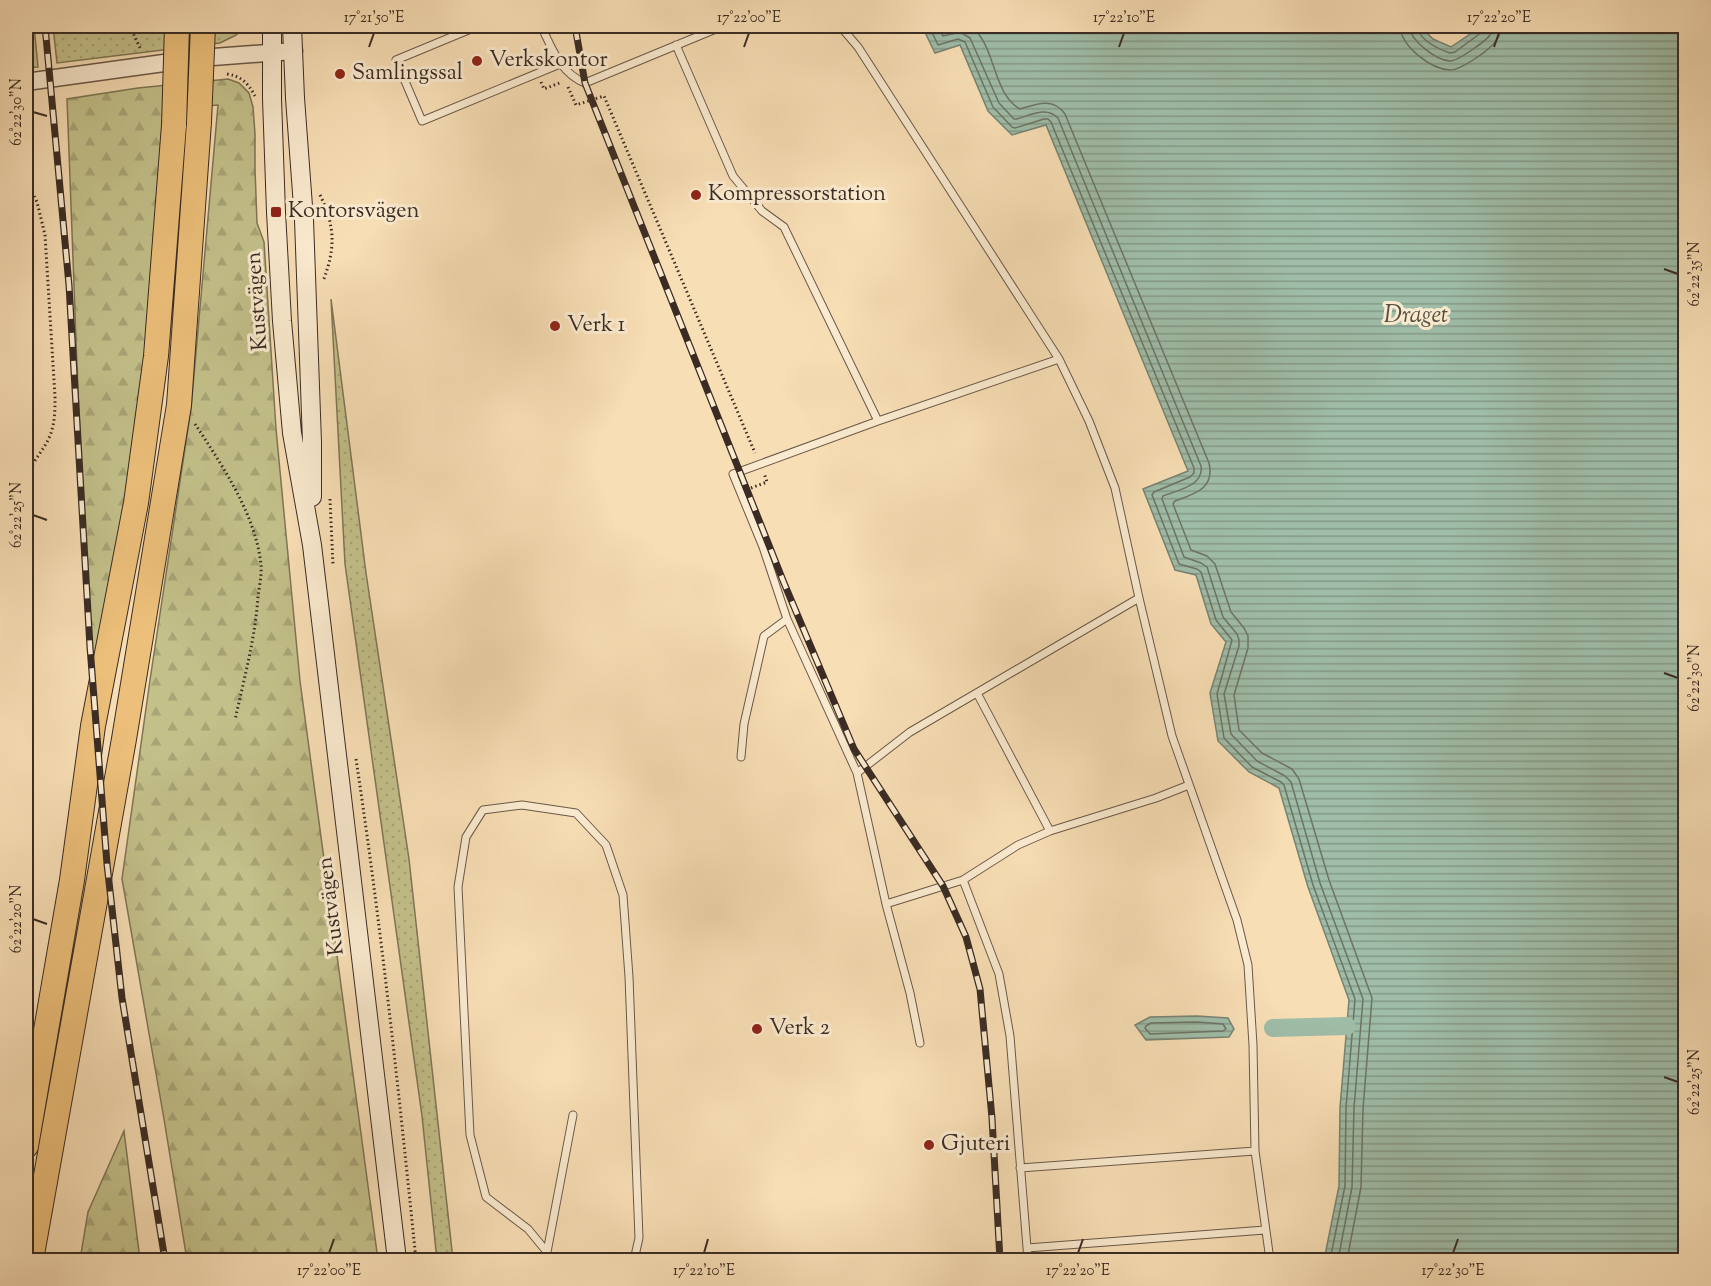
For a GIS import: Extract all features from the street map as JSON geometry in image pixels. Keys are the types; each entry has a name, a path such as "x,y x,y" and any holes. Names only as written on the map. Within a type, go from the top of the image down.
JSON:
{"highway":[{"path":"26,1146 72,880 93,726 138,492 156,356 174,125 177,26"},
{"path":"31,1260 124,739 179,405 199,122 203,26"}],"main road":[{"name":"Kustvägen","path":"272,26 276,212 282,321 292,433 312,545 397,1260"},
{"name":"Kustvägen","path":"292,26 304,220 312,442 312,545"}],"street":[{"path":"26,82 200,58 294,51"}],"lane":[{"path":"478,26 396,60 422,122 560,64"},
{"path":"541,26 560,64 576,79 585,83 723,26"},
{"path":"840,26 858,47 1059,359 1089,421 1114,488 1172,735 1237,920 1248,965 1253,1045 1255,1151 1270,1260"},
{"path":"676,45 733,176 762,211 784,227 879,421"},
{"path":"920,1042 857,773 787,619 733,474 1059,359"},
{"path":"857,773 910,732 1139,598"},
{"path":"741,757 744,724 764,636 787,619"},
{"path":"977,693 1050,831"},
{"path":"886,904 963,880 1018,845 1050,831 1156,798 1189,785"},
{"path":"548,1252 528,1228 486,1197 470,1135 458,887 466,837 483,810 522,805 576,813 606,846 623,895 629,977 639,1238 633,1260"},
{"path":"963,880 999,974 1010,1035 1028,1260"},
{"path":"549,1260 548,1252 573,1116"},
{"path":"1020,1168 1255,1151"},
{"path":"1027,1248 1265,1230"}],"path":[{"path":"118,26 133,33 147,66"},
{"path":"538,73 544,88 565,81 576,105 604,96 767,482 740,492"},
{"path":"26,180 37,202 45,235 55,397 54,423 48,440 28,468 26,479"},
{"path":"319,194 332,225 332,250 322,284"},
{"path":"194,422 215,454 254,530 261,566 251,651 235,720"},
{"path":"329,497 333,566"},
{"path":"356,757 371,856 417,1260"}],"green space":[{"path":"26,26 34,26 38,67 26,68"},
{"path":"53,26 247,26 220,43 57,63"},
{"path":"228,79 239,83 249,93 253,107 257,223 264,242 276,429 300,681 378,1260 187,1260 122,879 191,409 218,105 168,109 147,361 128,502 92,691 67,99 138,88"},
{"path":"331,299 366,573 409,859 453,1260 437,1260 422,1116 345,564"},
{"path":"29,761 33,876 26,881 26,763"},
{"path":"124,1131 140,1260 80,1260 88,1212"}],"water":[{"name":"Draget","path":"922,26 1420,26 1433,39 1451,47 1482,26 1685,26 1685,1260 1324,1260 1339,1186 1340,1108 1349,1000 1308,887 1279,788 1249,772 1218,741 1210,693 1226,642 1211,624 1196,575 1175,570 1143,489 1188,471 1046,125 1012,135 988,111 960,45 935,53"},
{"path":"1150,1017 1228,1018 1234,1029 1229,1037 1146,1040 1135,1025"}],"waterway":[{"path":"1273,1028 1347,1026"}],"railway":[{"path":"45,26 69,285 90,647 107,864 122,998 165,1260"},
{"path":"575,26 585,83 784,583 854,749 943,886 966,937 980,989 992,1118 1000,1260"}],"place":[{"name":"Verkskontor","path":"477,61"},
{"name":"Samlingssal","path":"340,74"},
{"name":"Kompressorstation","path":"696,195"},
{"name":"Kontorsvägen","path":"276,212"},
{"name":"Verk 1","path":"555,326"},
{"name":"Verk 2","path":"757,1029"},
{"name":"Gjuteri","path":"929,1145"}]}
